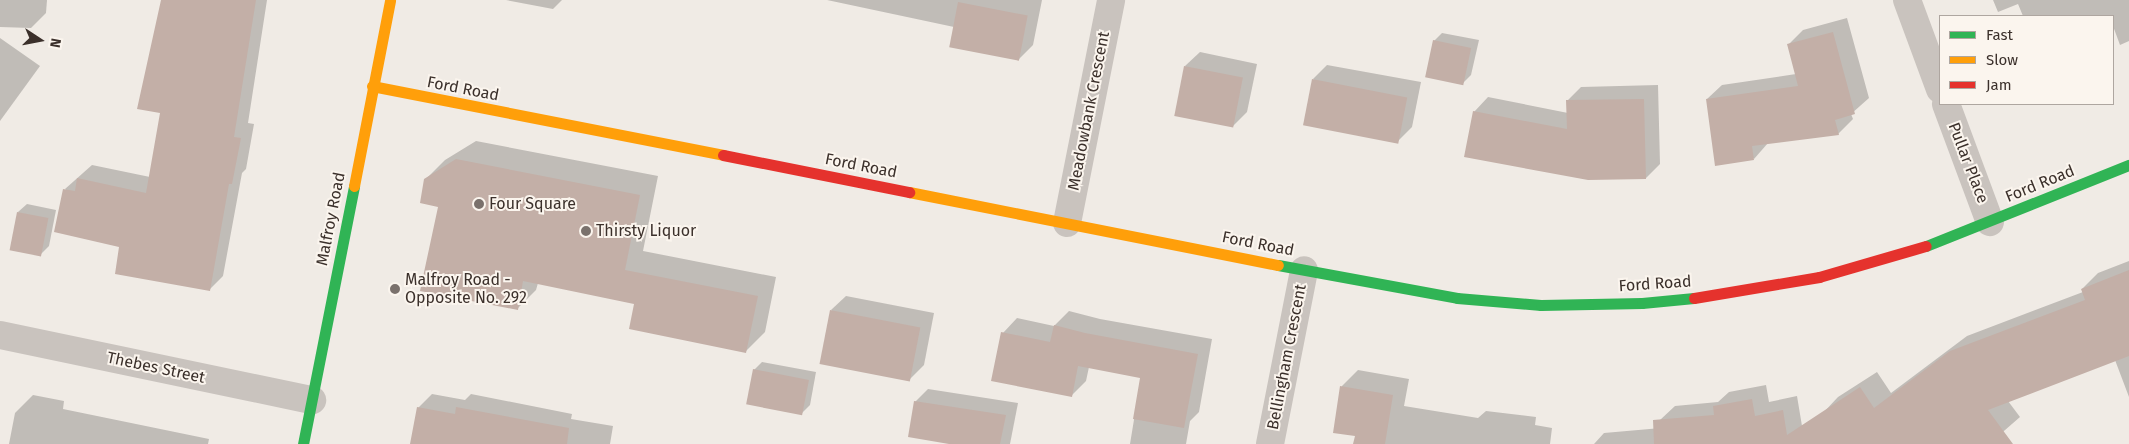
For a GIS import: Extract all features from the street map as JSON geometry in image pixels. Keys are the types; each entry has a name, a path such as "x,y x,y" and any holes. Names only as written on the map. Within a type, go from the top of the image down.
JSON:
{"street":[{"name":"Malfroy Road","path":"303,444 390,0"},
{"name":"Meadowbank Crescent","path":"1066,223 1111,0"},
{"path":"1907,0 1939,87"},
{"name":"Ford Road","path":"372,86 1304,270 1457,298 1541,305 1642,303 1719,295 1819,277 1896,256 1990,222 2129,165"},
{"name":"Pullar Place","path":"1946,105 1990,222"},
{"name":"Bellingham Crescent","path":"1270,444 1304,270"},
{"name":"Thebes Street","path":"0,335 312,400"}],"building":[{"path":"161,0 256,0 234,137 241,138 232,184 229,184 210,291 115,274 119,247 54,232 63,189 75,191 77,178 146,193 160,113 137,109"},
{"path":"958,2 1028,16 1019,61 949,47"},
{"path":"1833,32 1855,114 1835,120 1839,135 1752,146 1754,160 1715,166 1706,99 1798,86 1787,44"},
{"path":"1433,40 1471,48 1463,85 1425,77"},
{"path":"1184,66 1243,77 1233,128 1174,116"},
{"path":"1312,79 1407,98 1398,144 1303,125"},
{"path":"1644,99 1646,179 1588,180 1464,157 1473,111 1567,129 1566,100"},
{"path":"456,159 640,195 625,270 758,296 746,353 629,329 634,304 523,281 518,310 420,291 438,207 420,203 424,179"},
{"path":"17,212 48,218 41,256 10,250"},
{"path":"2129,270 2129,356 1988,410 2013,444 1654,444 1653,420 1714,415 1713,406 1752,399 1755,416 1783,410 1787,435 1860,387 1874,408 1950,351 2085,300 2081,289"},
{"path":"830,310 920,328 910,382 820,364"},
{"path":"1054,325 1085,333 1198,354 1184,428 1133,419 1140,378 1078,366 1072,397 991,381 1001,332 1050,342"},
{"path":"753,369 809,380 802,415 746,404"},
{"path":"1340,386 1393,395 1385,444 1353,444 1355,436 1333,433"},
{"path":"914,401 1006,415 1000,444 949,444 908,437"},
{"path":"417,407 455,414 456,407 569,428 567,444 410,444"}],"traffic: fast":[{"path":"1926,246 2129,165"},
{"path":"303,444 354,186"},
{"path":"1278,265 1457,298 1541,305 1642,303 1694,298"}],"traffic: slow":[{"path":"354,186 390,0"},
{"path":"372,86 723,155"},
{"path":"909,192 1278,265"}],"traffic: jam":[{"path":"723,155 909,192"},
{"path":"1694,298 1819,277 1926,246"}],"place":[{"name":"Four Square","path":"479,204"},
{"name":"Thirsty Liquor","path":"586,231"},
{"name":"Malfroy Road - Opposite No. 292","path":"395,289"}]}
